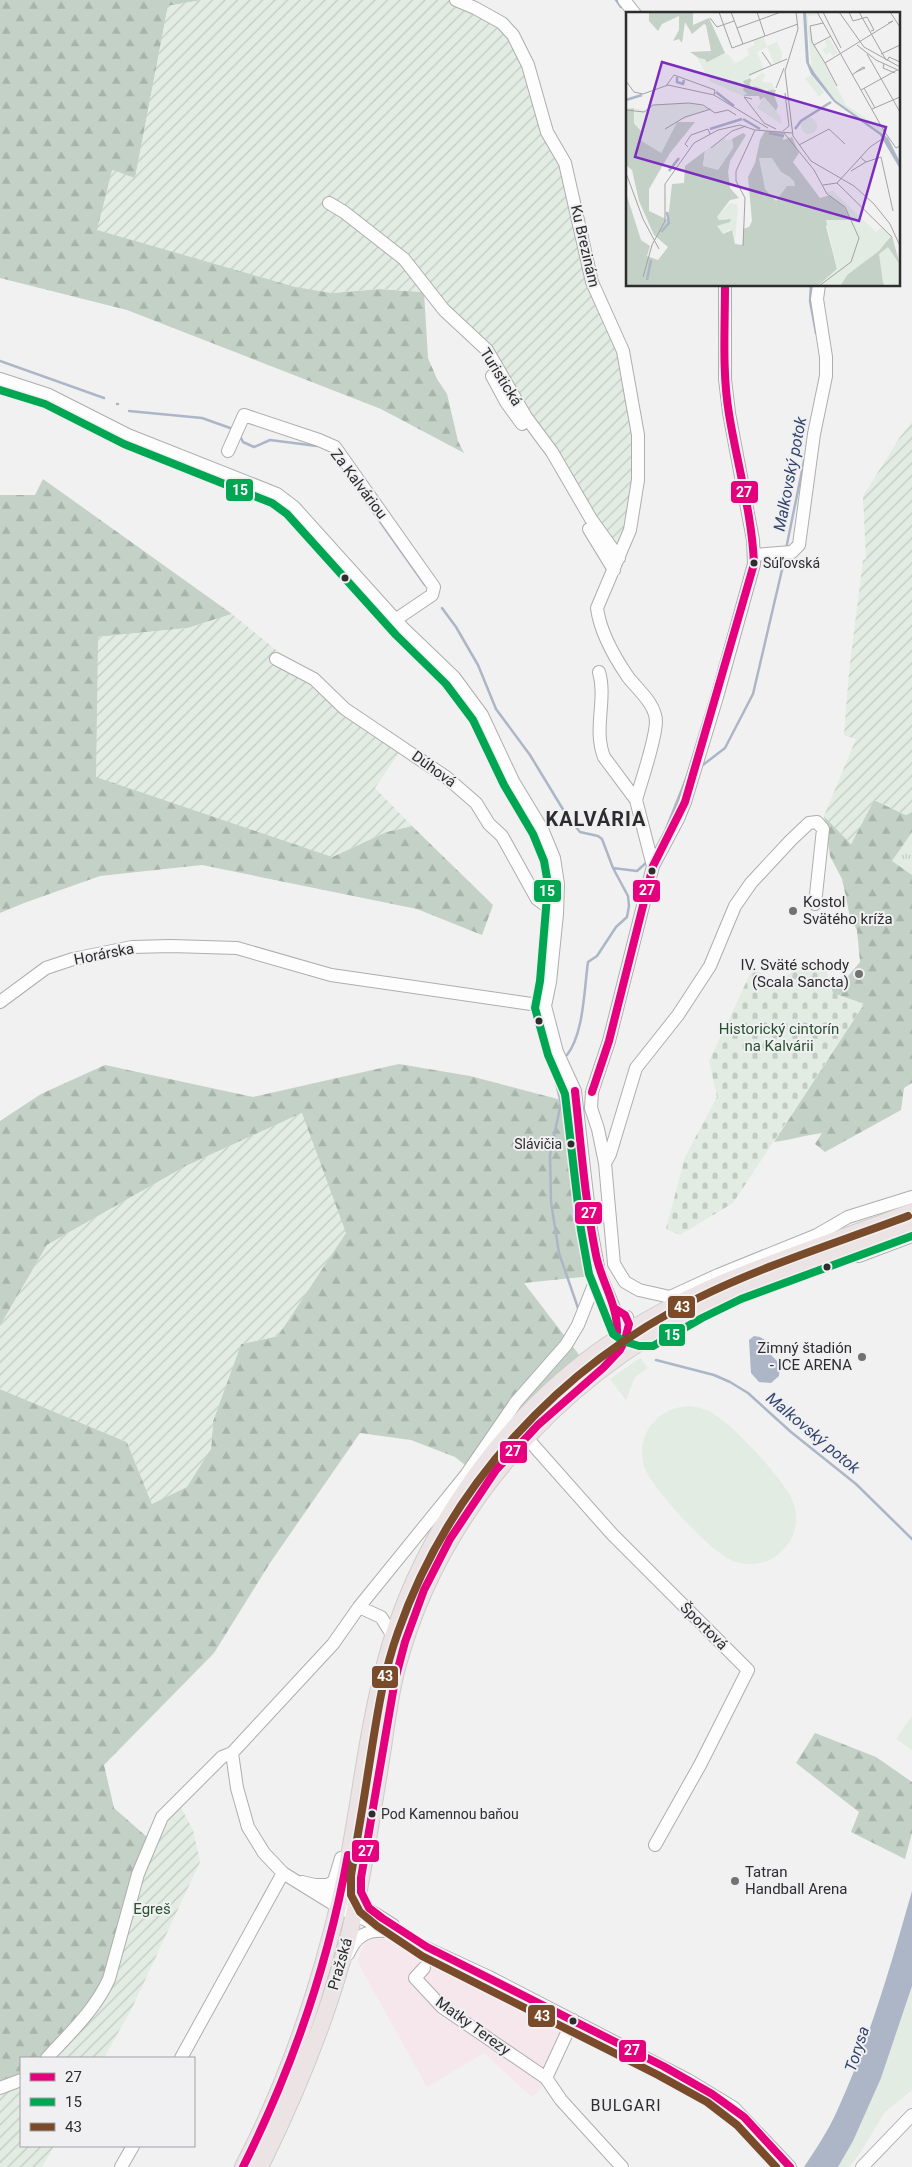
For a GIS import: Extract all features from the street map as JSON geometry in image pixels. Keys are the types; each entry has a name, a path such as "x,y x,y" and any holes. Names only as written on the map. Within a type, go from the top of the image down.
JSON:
{"main road":[{"name":"Pražská","path":"243,2167 282,2085 303,2032 326,1954 339,1900 377,1698 393,1636 422,1565 459,1499 491,1456 554,1388 610,1343 624,1324 654,1316 731,1279 912,1212"},
{"name":"Pražská","path":"260,2167 288,2110 336,1984 360,1908 361,1878 390,1704 407,1634 435,1566 486,1484 526,1437 566,1399 607,1366 650,1336 697,1309 737,1290 912,1225"}],"street":[{"name":"Ku Brezinám","path":"456,0 502,23 513,35 528,66 547,132 565,163 592,282 623,351 638,435 638,480 630,530 597,608 599,619 627,675 650,704 656,722 636,800"},
{"path":"624,0 634,12"},
{"name":"Turistická","path":"328,203 344,212 404,259 444,310 487,350 526,417 552,452 616,564"},
{"path":"724,286 726,380 729,413 754,555 752,570 717,697 678,819 650,859 608,1041 592,1092 591,1108 598,1129 605,1163 614,1264 625,1282 638,1290 670,1297 718,1274 817,1235 848,1217 912,1197"},
{"path":"754,555 786,552 799,545 814,434 826,376 826,357 817,300 819,286"},
{"name":"Turistická","path":"492,376 506,402 552,463 585,523 616,564"},
{"path":"0,379 50,396 128,435 277,494 294,507 395,620 454,678 482,715 513,781 542,829 554,858 558,884 557,914 550,982 545,1006 557,1052 575,1091 591,1229 599,1272 624,1324 642,1337 650,1336"},
{"name":"Za Kalváriou","path":"228,451 244,415 335,447 434,587 432,595 395,620"},
{"name":"Dúhová","path":"276,659 314,679 345,709 446,776 476,803 489,824 502,836 537,899 557,914"},
{"path":"599,672 602,682 601,749 604,757 636,800 650,859"},
{"path":"605,1163 610,1154 636,1068 678,1015 710,966 735,906 751,883 791,840 809,823 817,822 822,829 815,904"},
{"name":"Horárska","path":"0,1002 46,968 73,959 132,946 171,946 237,948 331,974 545,1006"},
{"path":"525,1004 545,990"},
{"path":"575,1091 592,1092"},
{"path":"859,1256 912,1236"},
{"path":"48,2057 92,2010 102,1995 109,1979 138,1874 162,1817 222,1757 232,1753 333,1644 359,1607 466,1475 516,1402 566,1345 578,1325 599,1272 614,1264"},
{"path":"591,1294 603,1293 613,1304"},
{"path":"607,1366 621,1350 624,1324"},
{"name":"Športová","path":"526,1437 612,1534 748,1670 700,1765 655,1845"},
{"path":"359,1607 381,1617 393,1636"},
{"path":"381,1617 403,1610"},
{"path":"232,1753 237,1788 248,1827 264,1853 283,1872 295,1880 360,1908 427,1947"},
{"name":"Pražská","path":"317,1885 328,1885 336,1878 348,1824 360,1783"},
{"path":"182,2057 283,1872"},
{"path":"295,1880 317,1885 339,1900"},
{"path":"360,1908 391,1931 573,2020 688,2080 734,2108 790,2167"},
{"path":"336,1984 353,1944 358,1937 371,1931 391,1931"},
{"name":"Matky Terezy","path":"424,1968 414,1978 442,2007 546,2078"},
{"path":"573,2020 546,2078 561,2100 622,2167"},
{"path":"0,2088 20,2080"},
{"path":"862,2167 912,2115"},
{"path":"121,2167 132,2147"}],"shaded area":[{"path":"380,1937 576,2028 548,2081 532,2097 484,2053 427,2087 357,1961 366,1940"}],"green space":[{"path":"0,0 202,0 168,6 135,179 113,170 331,293 380,289 424,292 428,358 437,379 447,394 458,441 464,453 381,409 127,310 0,278"},
{"path":"202,0 460,0 504,25 528,66 560,150 578,245 617,326 643,469 637,526 618,552 484,351 424,292 380,289 331,293 295,287 97,230 112,170 135,178 168,6"},
{"path":"912,422 912,812 906,815 874,800 851,844 824,816 856,739 844,735 849,672 863,560 866,559 863,496 900,437"},
{"path":"43,479 232,614 188,628 98,637 332,857 386,832 412,826 493,905 482,935 417,909 202,865 100,876 0,913 0,495 35,495"},
{"path":"232,614 312,679 403,747 375,788 412,826 386,832 332,857 96,777 98,637 188,628"},
{"path":"874,800 906,815 912,812 912,1083 904,1088 901,1110 825,1152 815,1144 822,1133 774,1142 864,1004 832,993 829,980 848,976 860,962 857,930 850,917 842,879 830,856 824,816 851,844"},
{"path":"912,832 912,875 892,861"},
{"name":"Historický cintorín na Kalvárii","path":"753,968 774,981 799,971 826,970 833,993 864,1004 733,1203 680,1235 666,1229 685,1157 717,1097 709,1061"},
{"path":"399,1064 470,1076 569,1102 601,1275 524,1283 580,1356 475,1473 455,1457 411,1440 360,1433 270,1563 214,1653 104,1765 114,1808 156,1845 104,1988 48,2057 20,2057 20,2079 0,2088 0,1389 127,1442 152,1504 211,1449 213,1421 241,1344 278,1336 302,1113 186,1166 47,1245 0,1326 0,1121 41,1094 105,1065 253,1097"},
{"path":"302,1113 346,1233 278,1336 241,1344 213,1421 211,1449 187,1487 152,1504 127,1442 0,1389 0,1326 47,1245 186,1166"},
{"path":"640,1358 648,1368 635,1377 626,1400 610,1379"},
{"path":"689,1406 708,1410 726,1423 772,1470 790,1495 795,1509 796,1520 794,1530 791,1540 785,1548 772,1559 760,1563 743,1564 735,1562 718,1552 695,1531 670,1503 645,1469 642,1446 650,1426 667,1412"},
{"path":"912,1716 912,1750 896,1739"},
{"path":"815,1733 876,1757 912,1782 912,1833 905,1859 851,1832 859,1812 796,1763"},
{"name":"Egreš","path":"177,1800 193,1830 200,1862 133,2006 105,2057 48,2057 104,1988 125,1909"},
{"path":"912,1986 912,2090 885,2112 860,2153 849,2167 838,2167 881,2078"},
{"path":"20,2079 20,2147 53,2147 42,2167 0,2167 0,2088"}],"water":[{"path":"754,1336 765,1340 766,1350 780,1364 779,1376 771,1383 759,1382 751,1373 749,1340"},
{"path":"912,1891 912,1986 881,2078 853,2141 838,2167 804,2167 822,2140 849,2084 887,1975"}],"waterway":[{"name":"Malkovský potok","path":"616,0 621,7"},
{"name":"Malkovský potok","path":"811,286 810,301 816,333"},
{"path":"0,361 104,398"},
{"path":"129,411 202,418 233,429"},
{"path":"240,436 243,442 254,447 270,440 317,446"},
{"name":"Malkovský potok","path":"786,549 805,456"},
{"path":"364,499 425,585"},
{"name":"Malkovský potok","path":"699,768 725,748 753,694 785,557"},
{"path":"442,608 456,627 478,665 496,709 530,755 567,816 580,832 598,836 602,839 613,868 628,896 627,917 616,927 597,956 588,962 580,1023 573,1046 567,1055"},
{"name":"Malkovský potok","path":"666,829 688,774"},
{"name":"Malkovský potok","path":"613,868 637,871 647,862"},
{"name":"Malkovský potok","path":"555,1064 552,1067 561,1103 550,1155 551,1202 559,1253 578,1308"},
{"name":"Malkovský potok","path":"656,1360 714,1375 748,1393 791,1432 856,1484 912,1539"}],"transit line":[{"name":"27","path":"592,1092 609,1041 653,866 685,802 754,564 747,507 732,433 725,382 725,286"},
{"name":"15","path":"0,390 45,404 124,444 272,503 287,514 396,635 446,684 473,720 504,785 533,834 544,861 548,884 540,981 535,1008 548,1055 565,1094 581,1230 589,1274 613,1334 623,1341 639,1346 653,1346 702,1318 741,1299 912,1236"},
{"name":"27","path":"575,1091 592,1235 598,1265 615,1312 617,1332"},
{"name":"43","path":"776,2167 737,2125 707,2102 658,2075 422,1956 377,1926 360,1912 351,1895 351,1876 379,1705 387,1668 398,1632 420,1579 447,1528 479,1480 515,1436 556,1395 600,1358 648,1326 698,1298 802,1254 908,1216"},
{"name":"27","path":"614,1308 625,1315 629,1324 620,1350 603,1368 538,1425 496,1470 450,1539 424,1590 405,1642 395,1680 361,1878 361,1892 369,1908 427,1947 663,2066 712,2094 744,2117 790,2167"},
{"name":"27","path":"243,2167 278,2092 307,2015 330,1936 348,1855"}],"place":[{"name":"Súľovská","path":"754,563"},
{"name":"Kostol Svätého kríža","path":"793,911"},
{"name":"IV. Sväté schody (Scala Sancta)","path":"859,974"},
{"name":"Slávičia","path":"571,1144"},
{"name":"Zimný štadión - ICE ARENA","path":"862,1357"},
{"name":"Pod Kamennou baňou","path":"372,1814"},
{"name":"Tatran Handball Arena","path":"735,1881"}],"district":[{"name":"KALVÁRIA","path":"596,819"},
{"name":"BULGARI","path":"626,2105"}],"water label":[{"name":"Torysa","path":"857,2049"}]}
